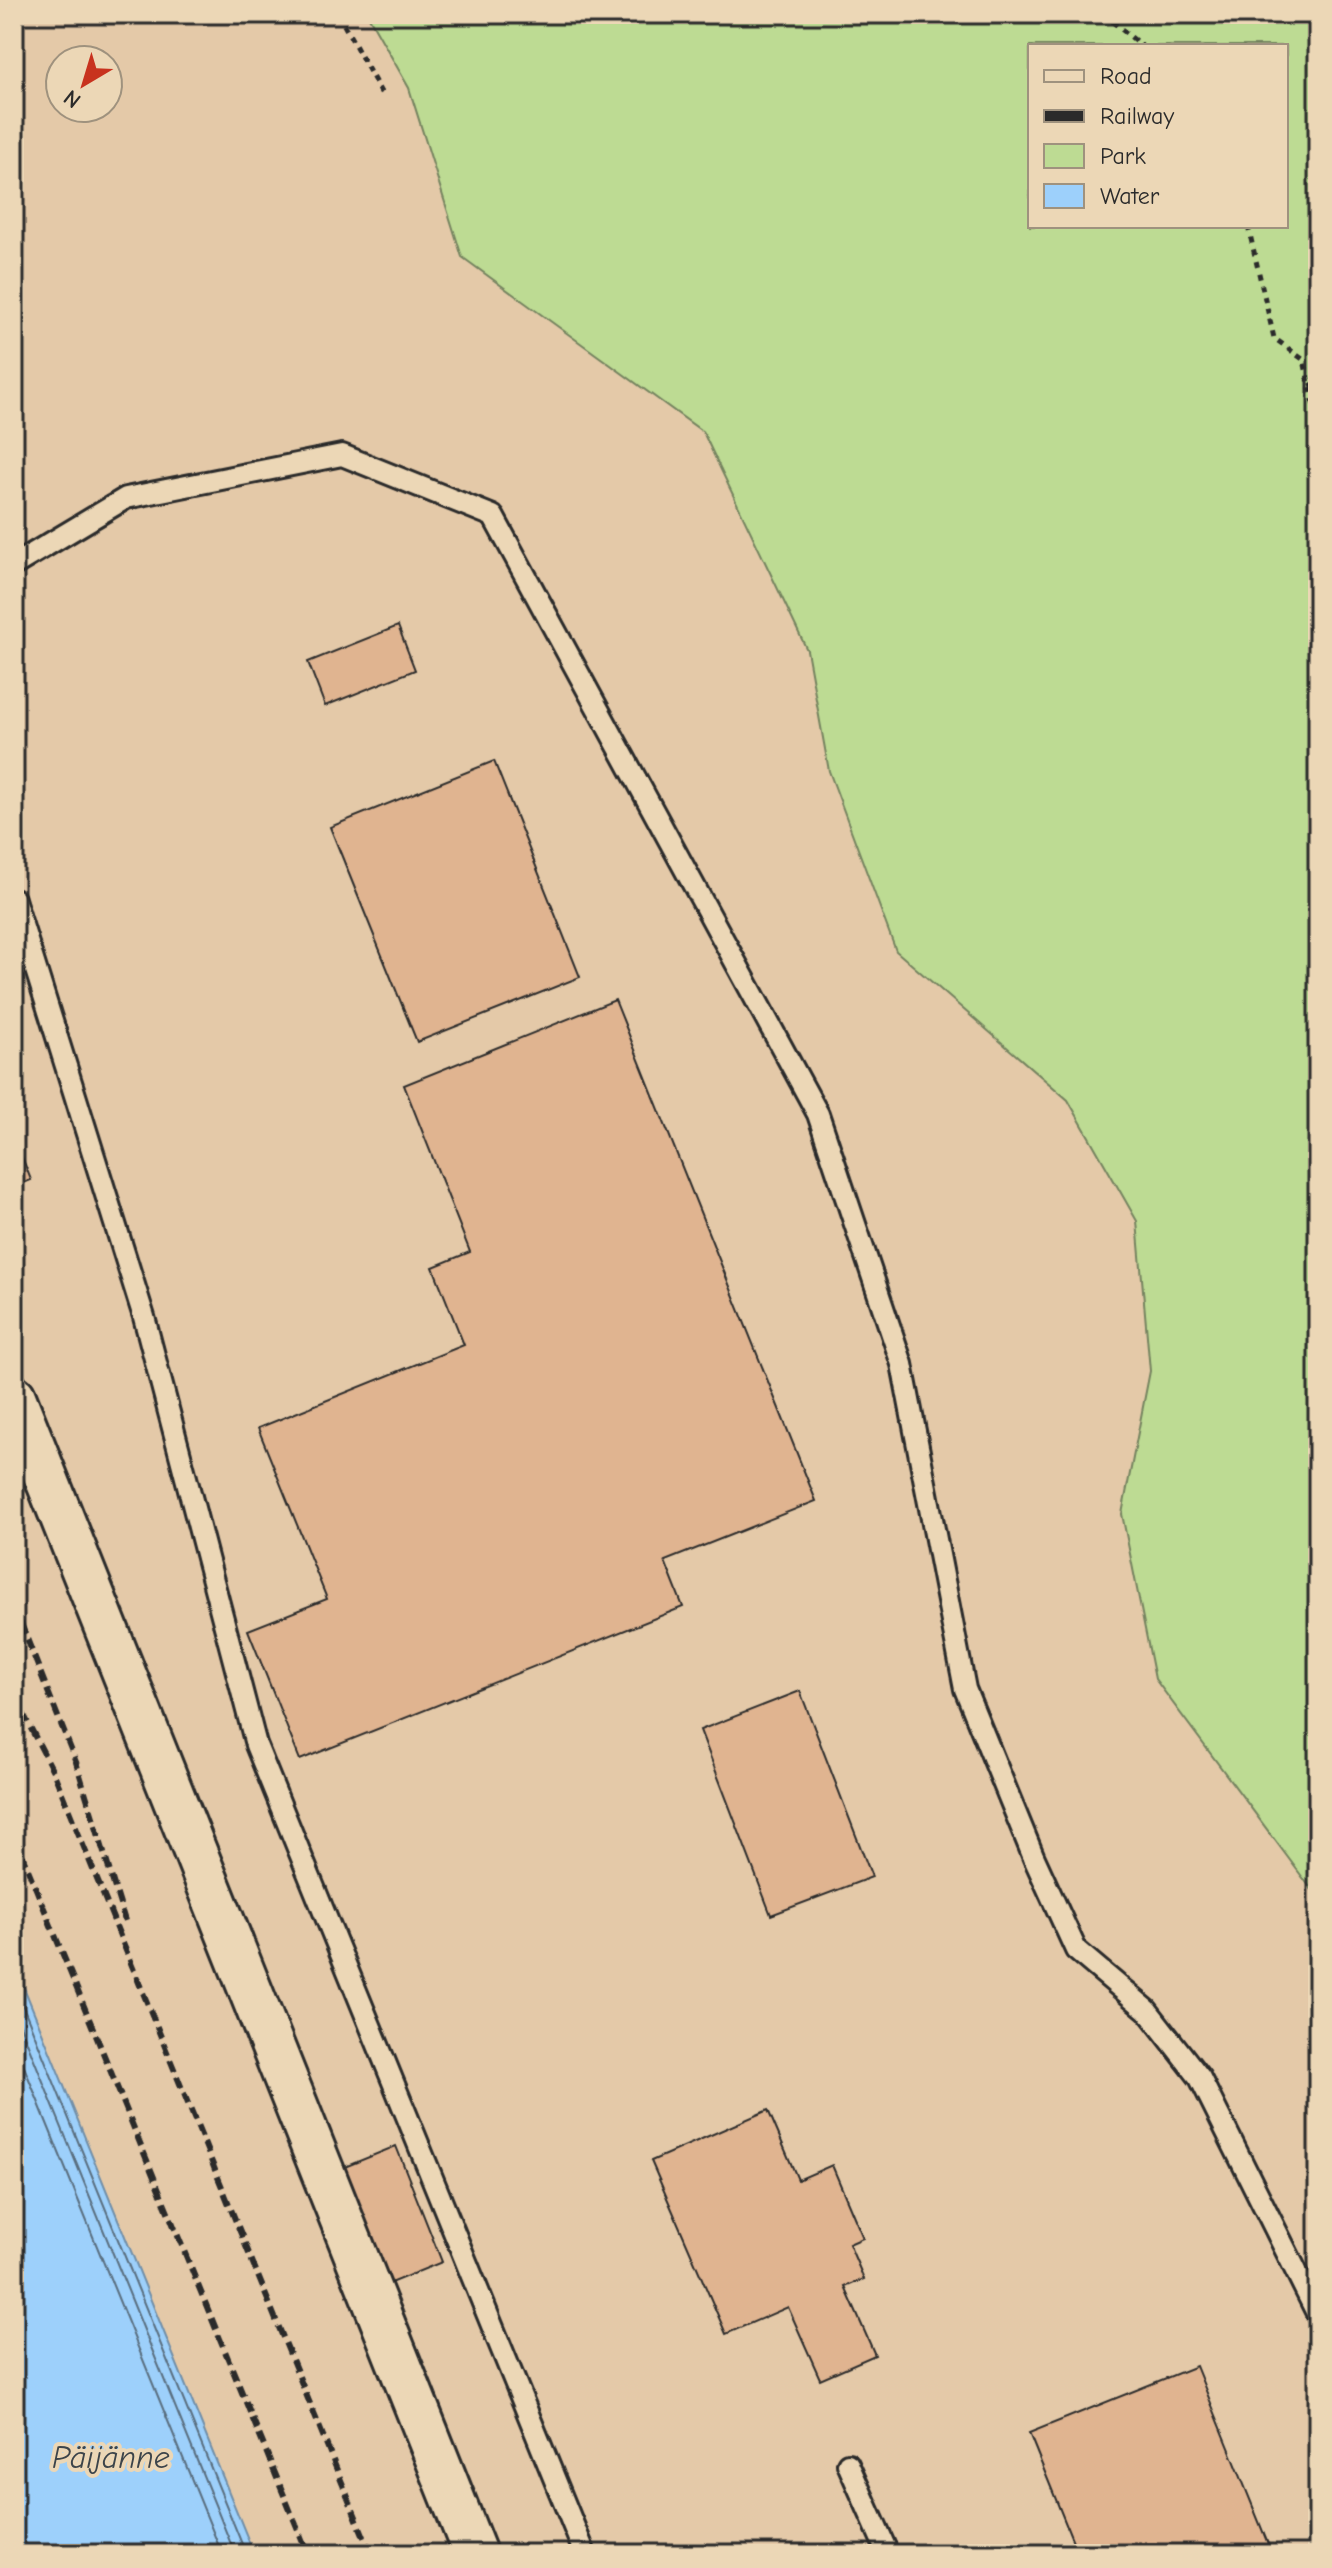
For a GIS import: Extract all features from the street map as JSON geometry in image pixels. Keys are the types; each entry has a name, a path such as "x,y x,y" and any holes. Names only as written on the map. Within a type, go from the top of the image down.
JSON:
{"street":[{"path":"14,1397 475,2554"}],"lane":[{"path":"14,565 126,498 342,455 493,516 818,1114 902,1364 965,1689 1070,1937 1076,1950 1147,2010 1200,2078 1318,2315"},
{"path":"14,899 144,1317 256,1745 585,2554"},
{"path":"848,2464 888,2554"}],"path":[{"path":"338,14 384,98"},
{"path":"1103,14 1140,44"},
{"path":"1248,228 1274,338 1304,360 1318,425"},
{"path":"1310,386 1318,382"}],"shaded area":[{"path":"14,14 367,14 409,88 462,257 703,432 807,650 829,771 896,951 1068,1100 1137,1222 1150,1371 1122,1514 1155,1679 1318,1898 1318,2554 254,2554 14,1963"}],"green space":[{"path":"367,14 1318,14 1318,1898 1155,1679 1122,1514 1150,1371 1137,1221 1068,1100 896,951 829,771 807,650 703,432 462,257 409,88"}],"water":[{"name":"Päijänne","path":"14,1963 254,2554 14,2554"}],"building":[{"path":"398,626 415,670 325,706 308,662"},
{"path":"494,761 580,977 417,1042 330,827"},
{"path":"615,1000 816,1501 665,1561 683,1607 300,1760 248,1630 327,1599 258,1428 464,1345 433,1267 470,1252 404,1085"},
{"path":"14,1137 31,1180 14,1187"},
{"path":"800,1691 872,1877 771,1915 700,1730"},
{"path":"768,2110 798,2180 832,2165 863,2238 849,2244 864,2279 845,2287 875,2355 820,2379 788,2307 726,2334 651,2161"},
{"path":"396,2146 442,2262 388,2284 342,2168"},
{"path":"1196,2366 1272,2554 1078,2554 1029,2433"}],"railway":[{"path":"14,1606 76,1762 125,1921"},
{"path":"14,1696 53,1771 371,2554"},
{"path":"14,1835 308,2554"}]}
